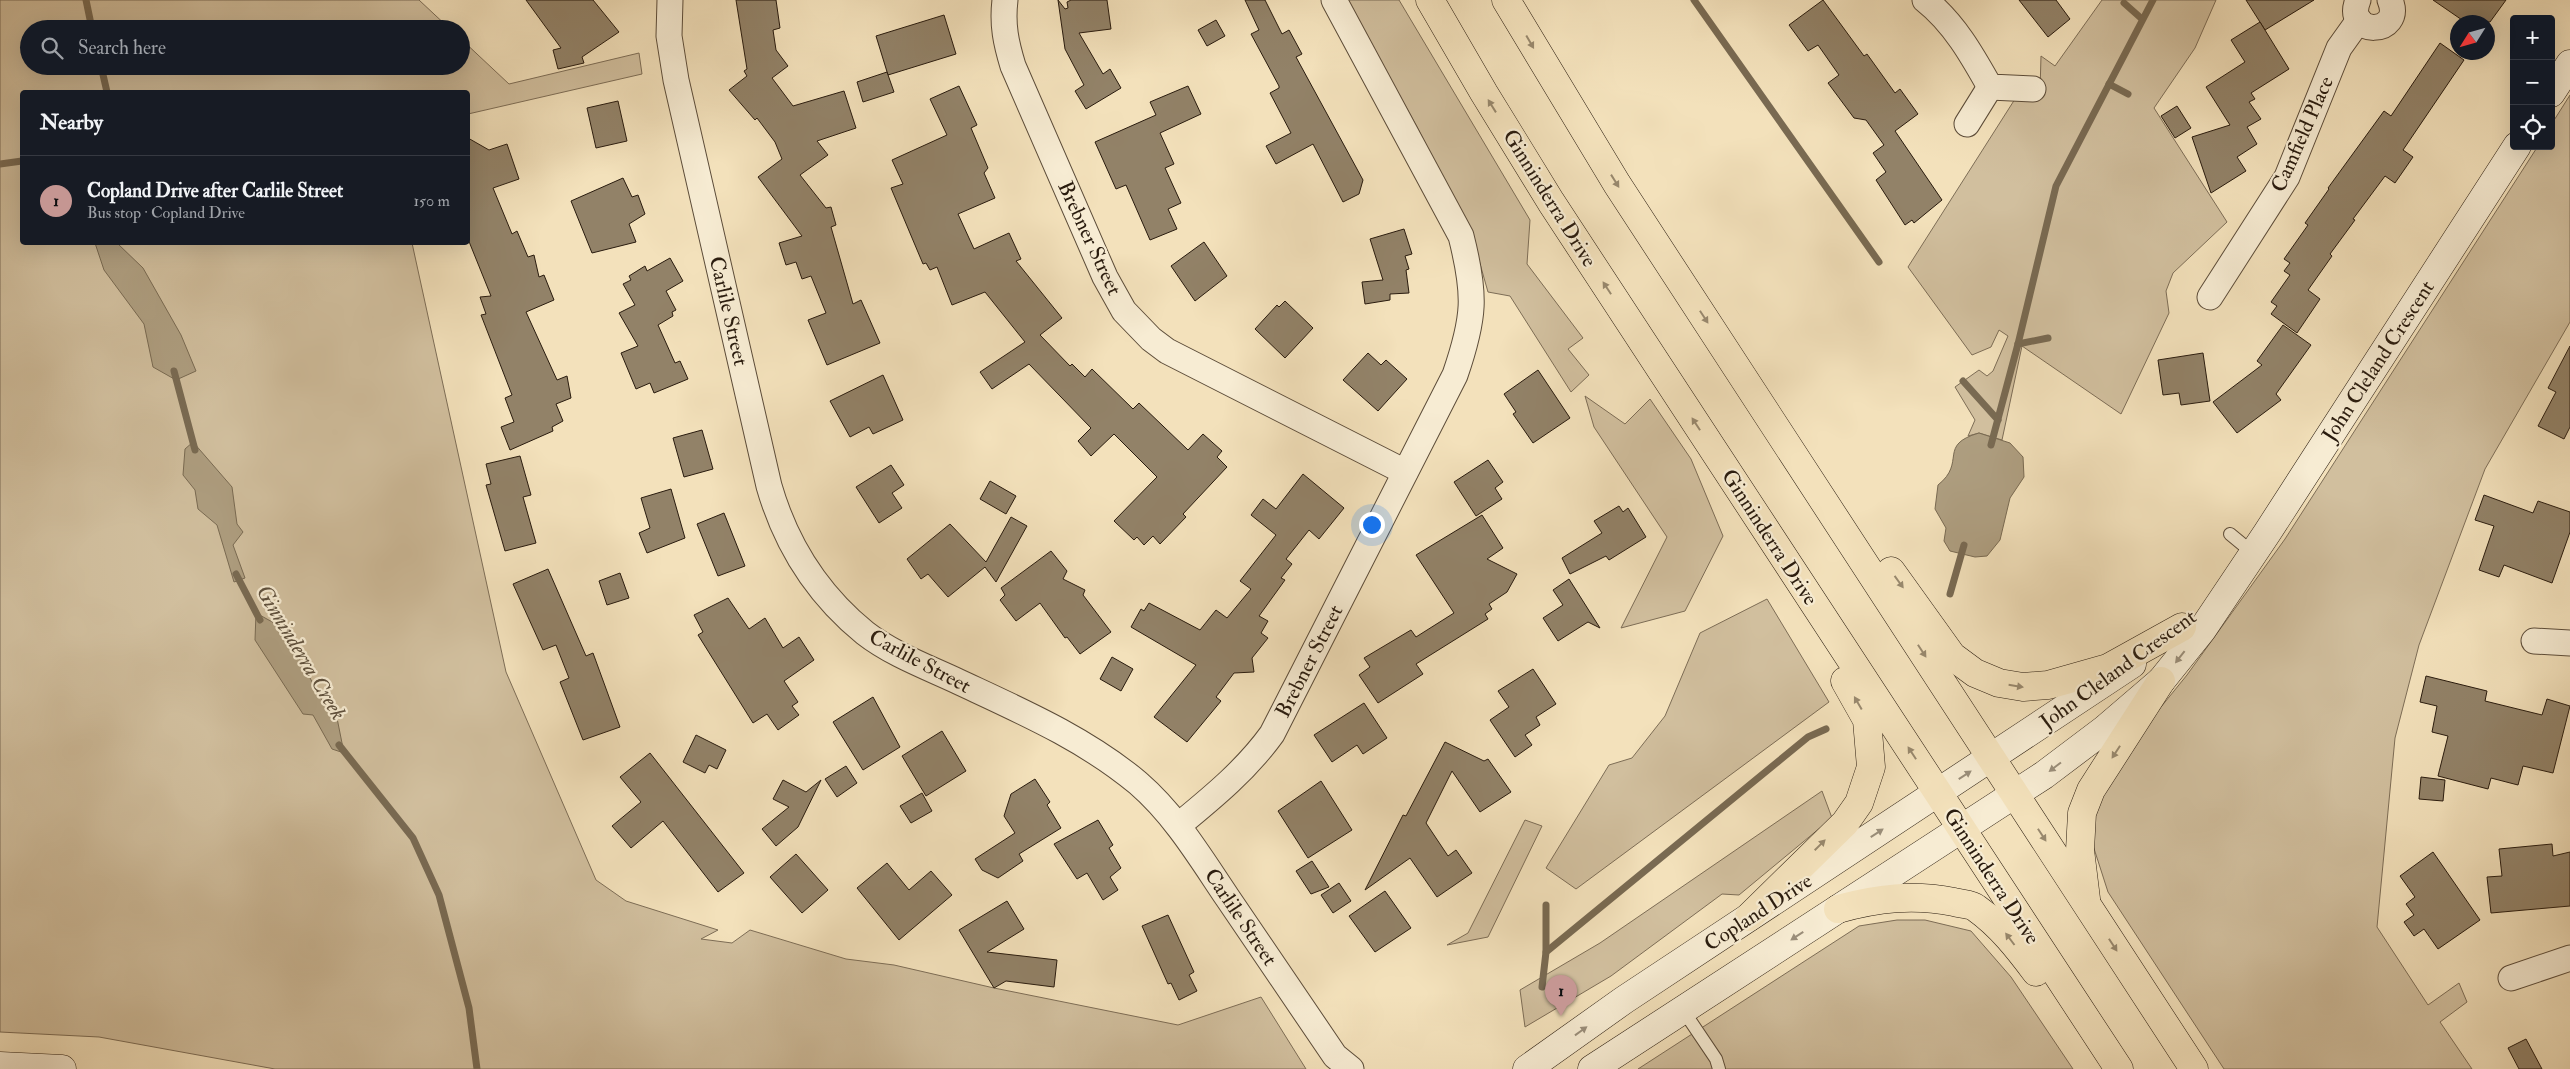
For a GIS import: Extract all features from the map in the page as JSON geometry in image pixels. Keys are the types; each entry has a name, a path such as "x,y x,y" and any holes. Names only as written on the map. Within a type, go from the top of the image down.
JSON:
{"main road":[{"name":"Ginninderra Drive","path":"1430,0 1551,202 1723,465 1790,574 1962,829 2114,1062"},
{"path":"1506,0 1616,184 1775,424 1830,501 1952,656 1975,673 1999,683 2023,687 2048,685 2108,668 2182,627"},
{"path":"1854,532 1991,758 2194,1069"},
{"path":"1749,918 1845,823 1859,803 1871,767 1868,720 1790,574"},
{"path":"2086,904 2080,850 2082,813 2091,790 2161,681"},
{"path":"1838,909 1869,900 1903,896 1935,898 1974,907 2004,930 2048,989 2114,1062"}],"street":[{"name":"Carlile Street","path":"670,0 669,36 676,80 769,486 776,510 798,558 828,599 867,634 911,660 1045,722 1095,750 1139,784 1179,825 1341,1065"},
{"name":"Brebner Street","path":"1005,0 1004,36 1013,66 1105,277 1124,311 1151,339 1167,351 1405,472"},
{"name":"Brebner Street","path":"1179,825 1222,790 1257,755 1272,734 1454,375 1468,336 1473,296 1471,275 1461,236 1334,0"},
{"path":"1924,0 1937,10 1965,43 1990,87"},
{"name":"Camfield Place","path":"2210,297 2287,177 2339,48 2358,10 2370,28 2384,25 2392,13 2390,0"},
{"path":"2555,87 2570,64"},
{"path":"1990,87 2033,89"},
{"path":"1967,124 1990,87"},
{"name":"John Cleland Crescent","path":"2015,794 2105,729 2161,681 2202,630 2514,150"},
{"name":"John Cleland Crescent","path":"1991,758 2125,669 2182,627 2246,563"},
{"path":"2534,641 2570,643"},
{"name":"Copland Drive","path":"1534,1064 1624,1000 1991,758"},
{"name":"Copland Drive","path":"1592,1069 2015,794"},
{"path":"2511,978 2570,958"},
{"path":"0,1066 62,1069"}],"lane":[{"path":"2230,534 2246,563"},
{"path":"1683,1010 1716,1059 1719,1069"}],"shaded area":[{"path":"0,0 419,0 440,20 20,20 20,75 470,75 470,47 509,84 639,53 642,74 470,114 470,90 20,90 20,245 412,245 506,672 596,880 626,901 718,930 701,939 732,943 750,930 846,959 894,965 994,988 1178,1025 1261,997 1306,1069 275,1069 99,1037 0,1032"},
{"path":"1347,0 1399,0 1530,220 1527,264 1583,338 1568,349 1589,375 1571,392 1510,296 1488,292 1473,239 1417,127"},
{"path":"2102,0 2216,0 2195,48 2154,108 2227,222 2173,273 2166,291 2169,313 2121,414 2022,346 2002,440 1979,433 1968,436 1975,420 1955,387 1979,370 1987,376 1993,371 2008,336 1999,330 1991,347 1972,355 1908,267 2015,99 2040,91 2041,56 2055,66"},
{"path":"2570,95 2570,322 2485,469 2419,645 2395,738 2377,927 2428,1005 2459,983 2467,1002 2440,1022 2472,1069 2224,1069 2108,892 2089,833 2099,791 2126,750 2187,675 2285,539 2535,150 2555,150 2555,119"},
{"path":"96,245 119,245 143,268 181,335 196,371 176,380 153,367 144,324 104,270"},
{"path":"1585,396 1625,424 1650,399 1691,459 1723,536 1685,611 1621,628 1667,537 1594,427"},
{"path":"1979,433 2010,443 2023,457 2024,477 2010,498 2000,540 1987,556 1975,557 1950,551 1944,541 1946,528 1935,509 1938,485 1951,469 1955,449 1966,438"},
{"path":"193,442 232,487 237,524 243,532 233,545 245,578 234,582 217,525 198,509 195,490 183,475 185,449"},
{"path":"1767,599 1829,702 1576,889 1546,868 1609,765 1632,758 1665,716 1700,633"},
{"path":"256,613 276,624 302,663 325,706 337,718 344,753 332,749 313,715 303,714 255,640"},
{"path":"1822,791 1832,818 1739,895 1722,894 1611,976 1525,1027 1520,990 1600,943"},
{"path":"1525,820 1542,826 1488,937 1447,945 1468,933"},
{"path":"1897,920 1925,920 1971,931 2011,977 2073,1069 1638,1069 1859,926"}],"building":[{"path":"526,0 593,0 619,32 582,57 584,63 558,69 553,50 561,48"},
{"path":"736,0 776,0 780,28 773,30 776,50 788,66 772,78 793,106 844,91 856,128 817,141 828,155 800,175 826,208 831,207 836,225 831,227 853,304 861,300 880,343 827,365 808,320 826,313 811,276 802,279 796,262 786,265 779,243 802,236 758,177 782,159 775,142 757,118 755,120 729,90 747,76 744,71 747,69"},
{"path":"1058,0 1065,9 1068,8 1067,2 1071,0 1107,0 1111,29 1079,33 1103,74 1110,69 1121,88 1086,109 1075,91 1084,85 1065,49"},
{"path":"1245,0 1265,0 1282,34 1289,30 1302,54 1296,57 1363,180 1359,194 1343,202 1313,144 1276,164 1266,146 1291,133 1270,93 1279,88 1279,86 1251,34 1259,30"},
{"path":"1823,0 1864,56 1867,54 1895,93 1900,89 1918,114 1895,131 1942,200 1914,223 1912,220 1905,225 1876,180 1886,172 1873,153 1884,145 1866,120 1854,118 1828,83 1839,75 1818,45 1808,51 1789,25"},
{"path":"2019,0 2056,0 2070,19 2048,37"},
{"path":"2246,0 2314,0 2265,30"},
{"path":"2433,0 2506,0 2495,15 2455,15"},
{"path":"944,15 956,54 888,75 876,36"},
{"path":"1216,20 1225,36 1207,46 1198,30"},
{"path":"2260,22 2289,69 2251,93 2255,99 2249,102 2261,119 2247,127 2257,144 2237,157 2246,171 2211,193 2192,137 2230,125 2206,87 2245,62 2231,40"},
{"path":"2440,43 2450,50 2450,60 2464,60 2403,150 2413,157 2395,183 2385,176 2330,254 2332,256 2308,290 2320,299 2297,333 2271,314 2277,306 2271,302 2290,275 2284,271 2290,263 2284,259 2308,225 2305,223 2328,188 2384,111 2391,116"},
{"path":"887,72 894,92 863,102 857,82"},
{"path":"959,86 977,125 971,128 988,168 984,173 995,198 958,214 974,249 1009,233 1021,259 1016,261 1062,318 1040,335 1070,366 1072,364 1085,377 1092,369 1133,409 1139,403 1188,450 1203,434 1222,451 1217,457 1227,467 1183,514 1186,517 1160,544 1153,536 1144,545 1137,537 1134,540 1114,521 1157,477 1114,434 1091,456 1078,441 1091,428 1029,364 992,389 980,372 1025,342 985,292 952,305 937,267 930,270 926,263 923,264 891,188 903,184 892,160 947,135 930,99"},
{"path":"1188,86 1201,114 1160,133 1174,164 1165,168 1181,203 1168,209 1177,229 1150,240 1126,185 1116,189 1095,142 1156,115 1150,102"},
{"path":"618,101 627,141 596,148 587,108"},
{"path":"2177,106 2191,128 2175,138 2161,116"},
{"path":"470,139 489,150 507,144 519,179 493,188 512,234 517,231 528,257 534,255 539,277 544,275 554,300 526,312 557,380 567,376 571,398 556,404 563,421 552,427 553,431 510,450 501,427 514,422 505,398 512,395 481,315 486,314 480,297 491,296 470,244"},
{"path":"623,178 632,197 638,195 645,214 629,224 636,242 592,253 571,201"},
{"path":"1404,229 1412,254 1405,256 1409,269 1406,270 1409,293 1390,294 1390,300 1365,304 1362,282 1383,280 1370,239"},
{"path":"1204,242 1227,276 1195,301 1171,266"},
{"path":"670,258 683,281 666,291 676,310 672,312 673,316 658,325 675,363 680,361 688,379 654,393 650,383 636,389 621,353 638,346 619,313 635,305 623,284 631,280 629,276 645,266 647,271"},
{"path":"1285,301 1313,328 1285,358 1255,329 1277,305 1279,307"},
{"path":"2283,325 2311,345 2276,394 2281,400 2237,433 2213,402 2262,365 2257,361"},
{"path":"2570,346 2570,427 2564,439 2538,426 2556,392 2548,388"},
{"path":"1368,353 1381,365 1386,360 1407,379 1378,411 1343,380"},
{"path":"2203,353 2210,401 2181,405 2179,393 2163,395 2158,360"},
{"path":"1538,370 1570,418 1533,443 1513,414 1516,412 1504,394"},
{"path":"883,375 903,420 873,434 869,427 850,437 830,401"},
{"path":"702,430 713,469 684,477 673,438"},
{"path":"520,456 531,495 523,497 536,543 505,551 486,485 491,484 486,464"},
{"path":"1488,460 1503,482 1495,488 1502,499 1476,516 1454,482"},
{"path":"891,465 904,485 892,493 902,508 879,523 856,487"},
{"path":"1303,474 1344,508 1319,539 1309,530 1286,559 1292,564 1281,578 1285,580 1259,616 1268,621 1261,633 1268,638 1252,658 1254,672 1234,673 1216,697 1221,701 1187,742 1154,717 1196,665 1131,627 1141,609 1144,611 1149,603 1200,630 1216,610 1227,618 1251,589 1240,581 1276,535 1251,515 1263,499 1276,509"},
{"path":"990,481 1016,496 1006,514 980,499"},
{"path":"671,489 685,538 647,553 639,533 650,528 641,498"},
{"path":"2484,495 2533,513 2538,501 2570,512 2570,532 2552,583 2504,565 2499,577 2479,570 2494,526 2475,520"},
{"path":"1619,506 1623,512 1628,508 1646,537 1609,560 1606,556 1570,574 1562,558 1602,533 1594,521"},
{"path":"724,513 745,566 718,576 697,524"},
{"path":"1482,515 1503,548 1487,559 1517,574 1507,592 1489,604 1492,609 1485,614 1488,619 1416,664 1423,674 1378,703 1359,675 1370,667 1364,658 1411,630 1416,637 1454,613 1416,555"},
{"path":"1011,517 1027,526 996,582 985,567 948,597 928,574 921,579 907,559 950,524 986,562"},
{"path":"1051,551 1067,571 1063,579 1085,590 1083,595 1111,632 1080,654 1067,637 1065,638 1040,603 1016,621 1000,600 1005,595 1001,588"},
{"path":"548,569 586,656 593,653 620,727 583,740 560,682 569,678 556,645 543,650 513,584"},
{"path":"620,573 629,598 607,605 599,581"},
{"path":"1569,579 1600,628 1588,622 1558,641 1543,618 1563,605 1553,590"},
{"path":"728,598 749,629 765,618 783,648 799,637 814,660 784,681 798,702 792,706 799,715 778,730 767,714 753,723 698,635 703,632 694,615"},
{"path":"1112,657 1133,669 1121,691 1100,679"},
{"path":"1533,669 1556,704 1536,717 1540,725 1525,735 1532,745 1515,757 1490,720 1509,707 1498,691"},
{"path":"2426,676 2487,691 2485,701 2542,715 2547,699 2570,706 2553,773 2523,766 2518,785 2491,778 2488,789 2438,776 2448,736 2432,732 2437,706 2420,702"},
{"path":"873,697 900,747 863,770 833,722"},
{"path":"1364,703 1387,738 1363,754 1357,745 1332,762 1314,735"},
{"path":"942,731 966,771 926,796 902,756"},
{"path":"696,735 726,750 717,769 709,765 705,773 683,762"},
{"path":"1445,742 1484,761 1488,759 1511,792 1480,812 1452,771 1426,823 1448,856 1456,850 1472,873 1437,897 1410,858 1365,890 1403,815 1406,816"},
{"path":"650,753 744,873 718,892 663,821 631,848 612,826 641,802 620,777"},
{"path":"846,766 857,783 837,797 825,779"},
{"path":"2421,777 2445,780 2443,801 2419,799"},
{"path":"1035,779 1050,802 1047,805 1061,828 1019,854 1023,861 998,878 982,870 975,859 1015,833 1004,816 1011,794"},
{"path":"783,780 806,792 821,780 798,827 776,846 762,829 789,807 773,799"},
{"path":"1321,781 1352,830 1308,858 1278,811"},
{"path":"922,793 932,811 911,823 900,806"},
{"path":"1098,820 1113,845 1109,848 1121,868 1110,877 1118,890 1103,900 1087,873 1077,879 1054,844"},
{"path":"2552,844 2553,856 2570,852 2570,906 2491,913 2487,877 2502,876 2499,849"},
{"path":"2433,852 2480,920 2438,949 2424,929 2414,936 2404,922 2414,915 2406,904 2415,897 2400,876"},
{"path":"796,854 828,890 802,913 770,877"},
{"path":"1312,861 1329,887 1311,894 1296,871"},
{"path":"887,863 909,890 931,871 952,895 899,940 857,888"},
{"path":"1339,883 1351,901 1333,913 1321,895"},
{"path":"1385,891 1411,928 1375,952 1349,916"},
{"path":"1007,901 1024,929 987,952 1057,960 1054,987 1006,981 994,988 959,930"},
{"path":"1168,915 1194,972 1189,975 1197,991 1179,1000 1171,983 1168,984 1142,926"},
{"path":"2526,1039 2542,1069 2519,1069 2508,1048"}],"waterway":[{"name":"Ginninderra Creek","path":"86,0 90,20"},
{"path":"1694,0 1879,262"},
{"path":"1991,445 2018,344 2056,186 2153,0"},
{"path":"2124,3 2142,19"},
{"name":"Ginninderra Creek","path":"103,75 107,90"},
{"path":"2109,84 2128,94"},
{"path":"0,164 20,161"},
{"path":"2018,344 2048,338"},
{"name":"Ginninderra Creek","path":"174,371 195,450"},
{"path":"1963,381 1998,420"},
{"path":"1950,594 1964,545"},
{"name":"Ginninderra Creek","path":"236,574 260,620"},
{"path":"1542,987 1546,952 1808,737 1826,729"},
{"name":"Ginninderra Creek","path":"339,745 413,838 439,895 469,1008 477,1069"},
{"path":"1546,905 1546,952"}],"place":[{"name":"Copland Drive after Carlile Street","path":"1561,1016"}]}
